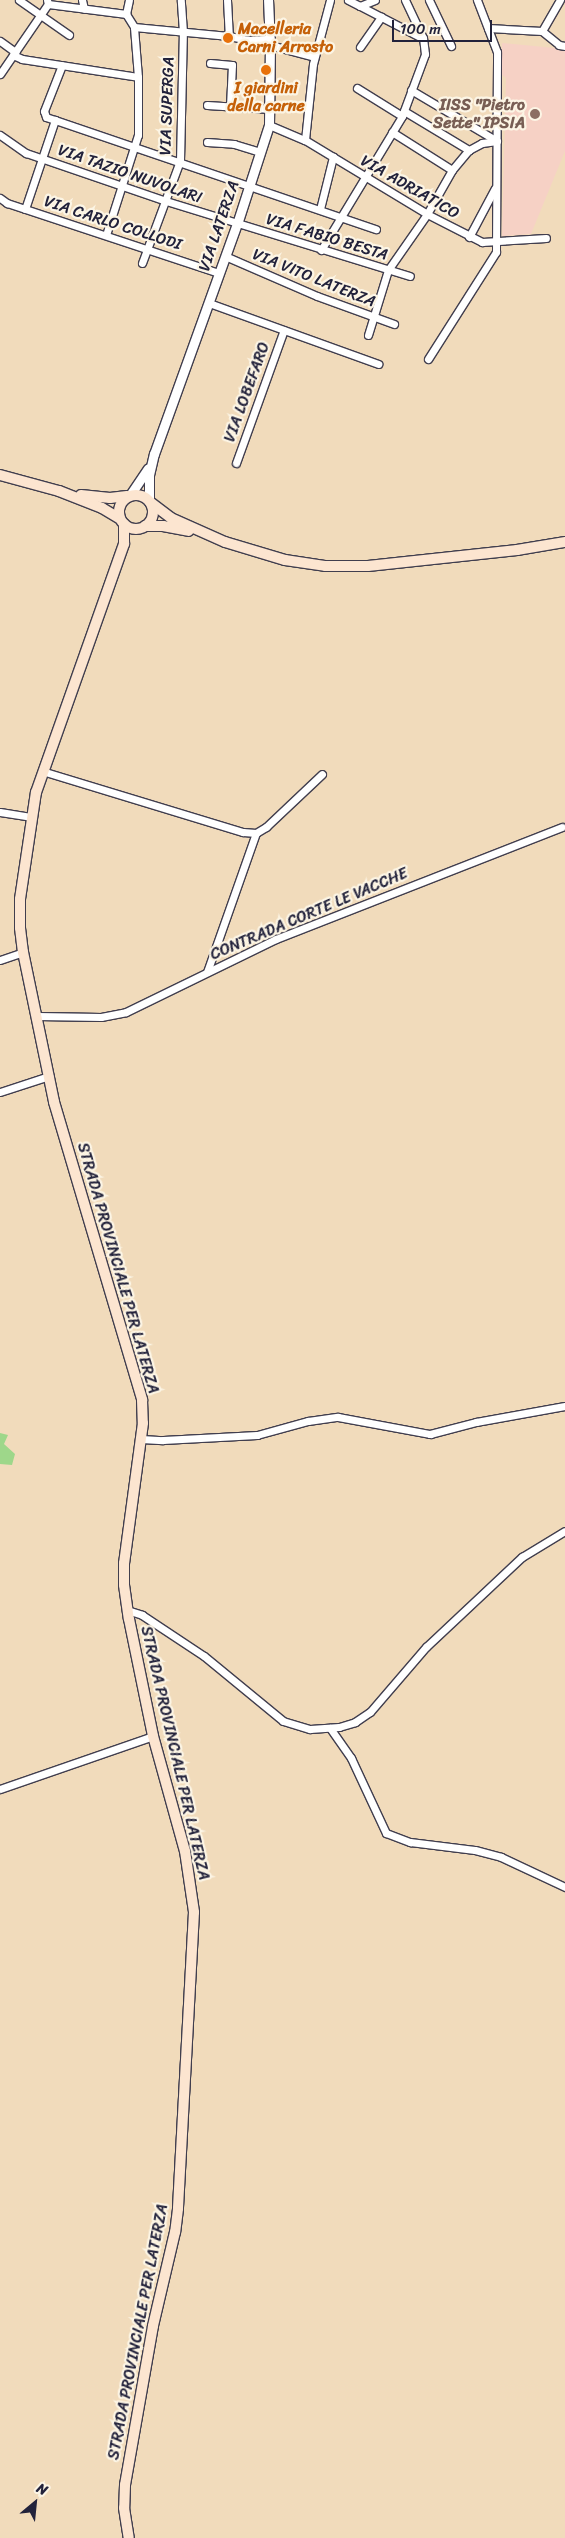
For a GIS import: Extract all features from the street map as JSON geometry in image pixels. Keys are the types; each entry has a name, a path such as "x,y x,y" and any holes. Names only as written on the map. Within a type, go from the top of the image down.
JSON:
{"main road":[{"path":"0,475 59,491 94,504 133,529 144,527 177,528 286,560 344,567 508,551 565,542"},
{"path":"59,491 110,498 140,495 171,518 211,537"},
{"path":"121,552 124,544 120,504 128,496"},
{"path":"121,552 133,536 144,527 153,512 150,501"},
{"name":"STRADA PROVINCIALE PER LATERZA","path":"121,552 42,771 31,817 20,899 20,928 23,952 49,1076 80,1191 139,1386 143,1407 141,1440 124,1569 127,1610 153,1736 185,1851 191,1882 194,1922 178,2209 175,2232 153,2326 125,2485 124,2508 129,2538"}],"street":[{"path":"20,0 69,35"},
{"path":"82,0 84,9"},
{"path":"106,235 136,146 138,77 134,27 126,14 129,0"},
{"name":"VIA SUPERGA","path":"142,264 180,162 183,32 181,0"},
{"path":"227,0 229,36"},
{"name":"VIA LATERZA","path":"154,454 237,224 268,125 270,109 270,42 268,0"},
{"path":"305,140 314,64 330,0"},
{"path":"348,0 423,38"},
{"path":"360,6 375,0"},
{"path":"322,250 364,176 403,113 425,54 423,38 404,0"},
{"path":"429,0 451,46"},
{"path":"428,358 496,252 497,52 477,0"},
{"path":"542,31 560,0"},
{"path":"0,74 48,2 126,14"},
{"path":"360,47 381,17"},
{"path":"134,27 270,42 311,56"},
{"path":"488,28 542,31 559,45 565,46"},
{"path":"0,41 22,59 138,77"},
{"path":"210,63 232,65 230,106"},
{"path":"62,66 44,111 46,117 376,229"},
{"path":"357,88 469,150"},
{"path":"411,90 496,141"},
{"path":"207,105 270,109"},
{"path":"25,209 55,120"},
{"name":"VIA ADRIATICO","path":"268,125 305,140 427,214 482,242 546,238"},
{"path":"392,132 452,170"},
{"name":"VIA TAZIO NUVOLARI","path":"0,135 26,153 237,224"},
{"path":"368,336 388,270 427,214 452,170 469,150 482,143 496,141"},
{"path":"207,142 234,144 260,152"},
{"path":"320,209 333,157"},
{"path":"469,236 496,185"},
{"name":"VIA CARLO COLLODI","path":"0,198 25,209 219,273"},
{"name":"VIA FABIO BESTA","path":"237,224 410,276"},
{"name":"VIA VITO LATERZA","path":"225,256 374,318 394,324"},
{"path":"209,303 378,364"},
{"name":"VIA LOBEFARO","path":"236,463 284,330"},
{"path":"128,496 142,479 154,454"},
{"path":"150,501 149,475 154,454"},
{"path":"42,771 243,832 256,833 266,827 322,774"},
{"path":"0,812 31,817"},
{"name":"CONTRADA CORTE LE VACCHE","path":"37,1016 92,1017 118,1014 276,939 562,827"},
{"path":"207,972 256,833"},
{"path":"0,960 23,952"},
{"path":"0,1092 49,1076"},
{"path":"141,1440 257,1435 308,1421 338,1418 430,1434 476,1422 565,1406"},
{"path":"127,1610 142,1615 204,1656 283,1721 302,1728 330,1728 347,1725 370,1712 426,1647 522,1557 565,1531"},
{"path":"330,1728 351,1758 386,1833 410,1842 469,1849 501,1857 565,1887"},
{"path":"0,1789 153,1736"}],"shaded area":[{"name":"IISS \"Pietro Sette\" IPSIA","path":"502,43 565,49 565,151 531,234 502,236 506,78 501,74"}],"green space":[{"path":"0,1433 8,1435 4,1444 15,1454 12,1465 0,1464"}],"place":[{"name":"Macelleria Carni Arrosto","path":"228,38"},
{"name":"I giardini della carne","path":"266,70"},
{"name":"IISS \"Pietro Sette\" IPSIA","path":"535,114"}]}
